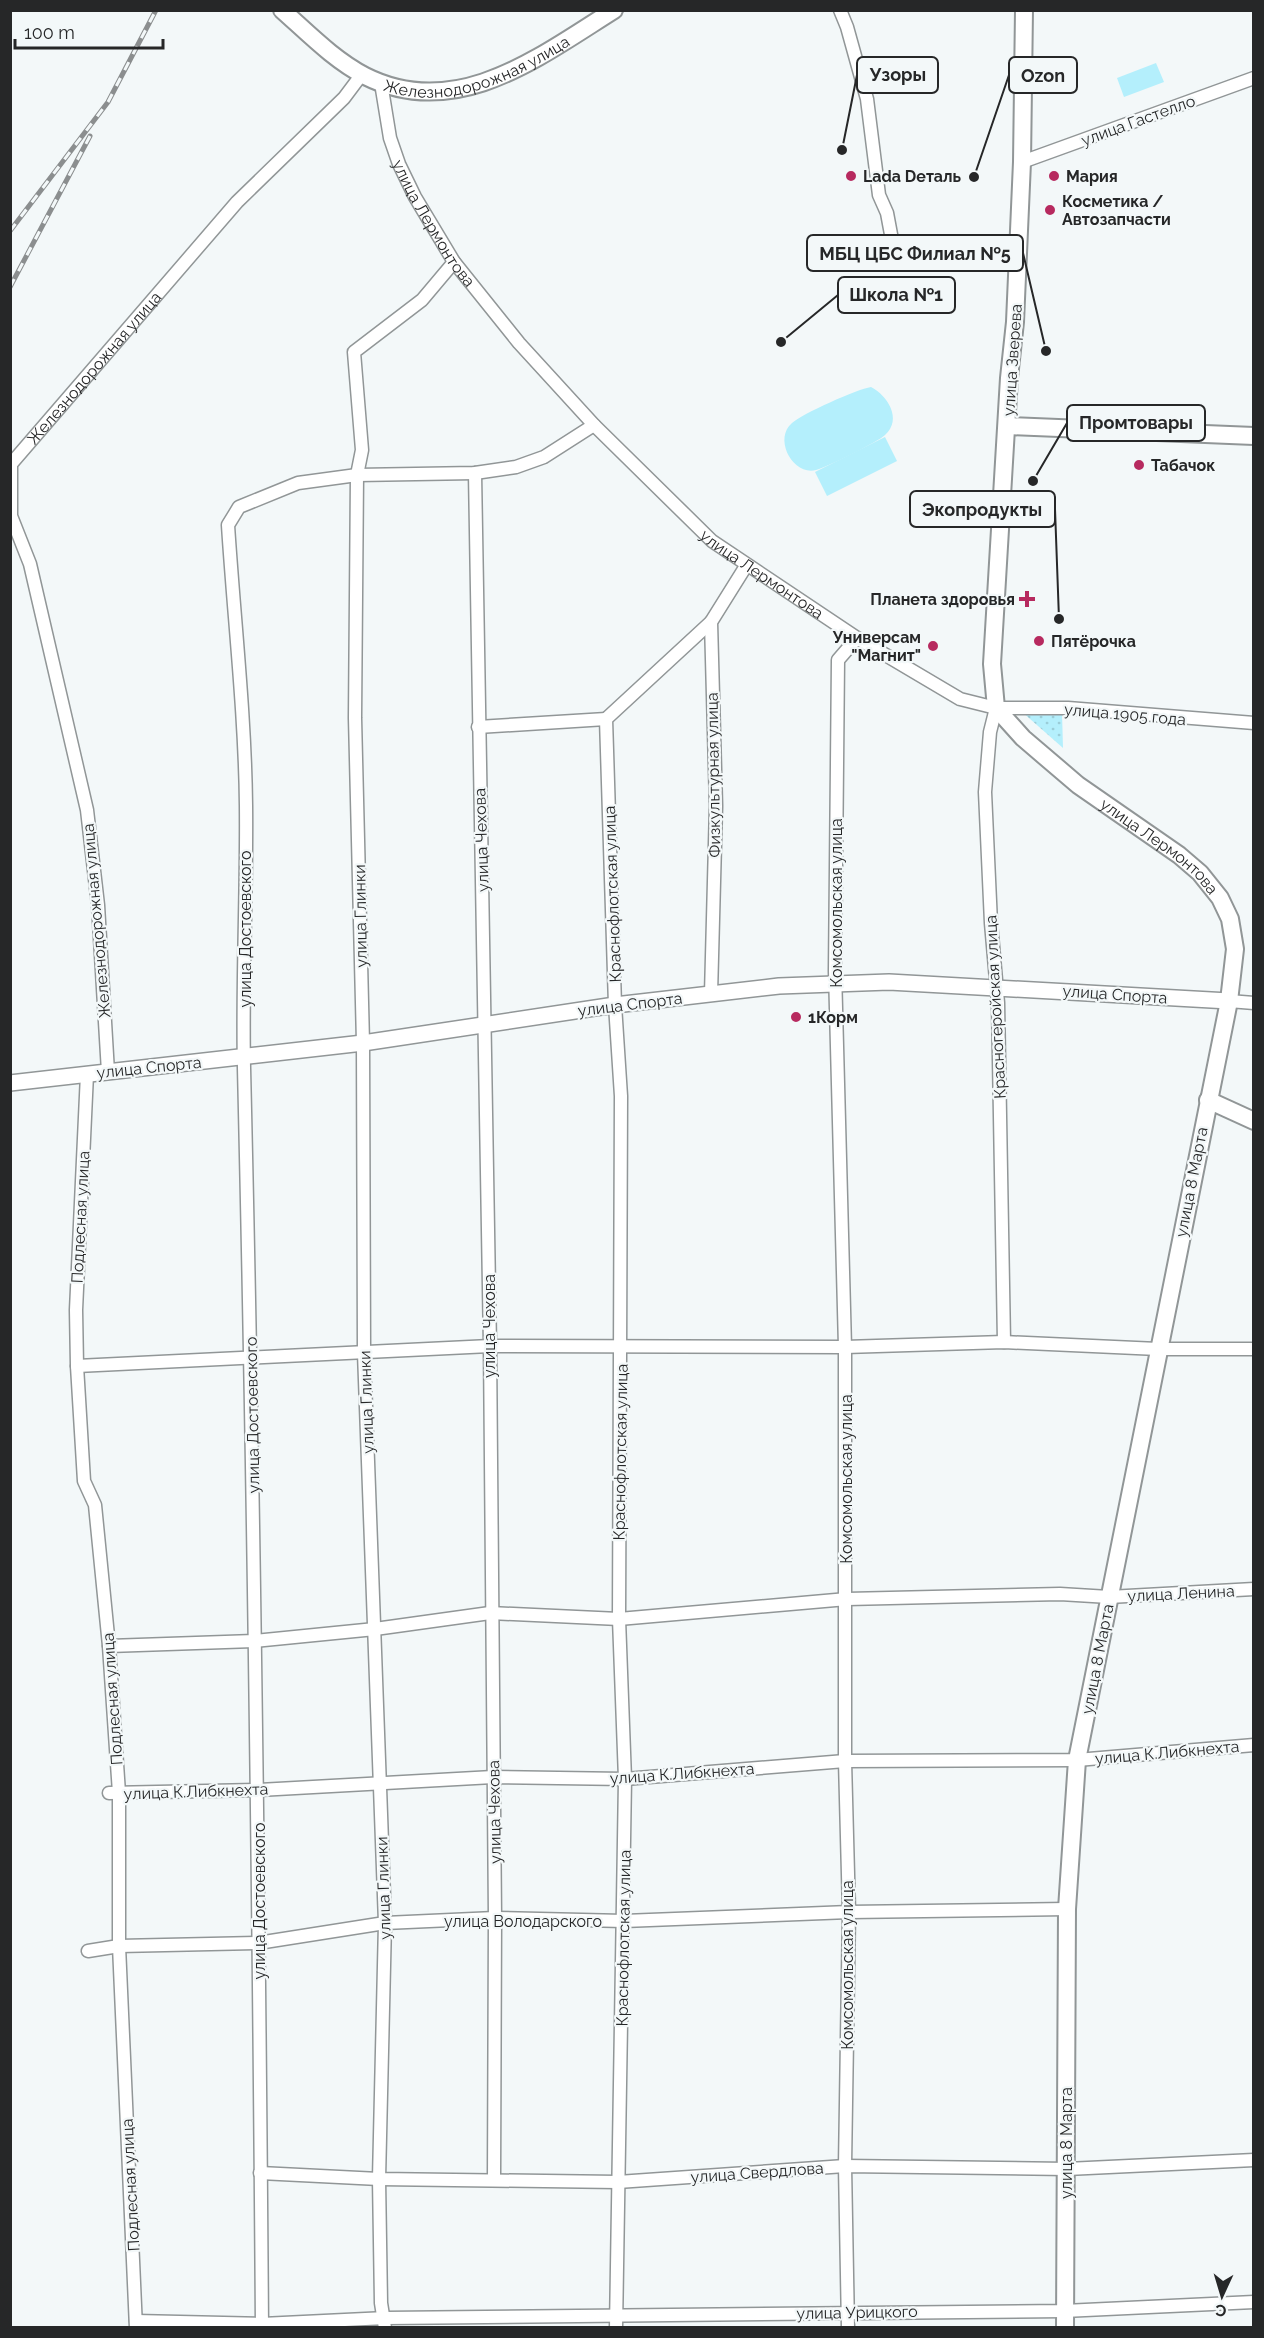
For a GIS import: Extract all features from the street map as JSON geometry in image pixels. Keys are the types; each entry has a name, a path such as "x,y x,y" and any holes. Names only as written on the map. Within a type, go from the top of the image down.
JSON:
{"main road":[{"path":"282,10 320,44 362,75"},
{"name":"Железнодорожная улица","path":"362,75 400,90 453,91 481,85 532,61 614,10"},
{"name":"улица Зверева","path":"996,708 992,664 1015,322 1022,162 1024,10"},
{"path":"1007,426 1254,436"},
{"name":"улица Лермонтова","path":"996,708 1044,759 1179,855 1200,873 1214,890 1230,919 1233,933 1234,970 1229,1001"},
{"name":"улица 8 Марта","path":"1065,2319 1067,1909 1077,1760 1229,1001"},
{"path":"1208,1100 1254,1121"}],"street":[{"path":"840,10 867,99 879,195 886,213 896,261"},
{"name":"Железнодорожная улица","path":"108,1072 98,905 87,810 30,564 11,516 11,464 237,202 344,98 362,75"},
{"name":"улица Гастелло","path":"1022,162 1254,78"},
{"name":"улица Лермонтова","path":"381,83 390,138 399,164 415,197 454,262 519,342 594,425 682,514 712,541 746,566 857,638 960,699 996,708"},
{"name":"улица Глинки","path":"386,2323 381,2303 379,2179 385,1923 378,1784 375,1629 364,1353 363,1043 355,718 357,475 362,450 354,352 422,300 454,262"},
{"path":"357,475 475,473 516,466 544,457 594,425"},
{"name":"улица Чехова","path":"475,473 490,1346 490,1613 495,1918 494,2180"},
{"name":"улица Достоевского","path":"262,2326 258,1943 259,1790 254,1641 252,1356 244,1057 246,800 228,525 239,507 298,483 357,475"},
{"path":"478,727 606,719 711,622 746,566"},
{"name":"Физкультурная улица","path":"711,622 716,806 711,994"},
{"name":"Комсомольская улица","path":"848,2328 845,2166 849,1912 845,1761 847,1599 845,1347 836,983 838,660 857,638"},
{"name":"улица 1905 года","path":"996,708 1068,708 1254,723"},
{"name":"Красногеройская улица","path":"996,708 989,742 984,792 997,987 1004,1342"},
{"name":"Краснофлотская улица","path":"606,719 615,1005 621,1096 619,1619 625,1779 616,2322"},
{"name":"улица Спорта","path":"10,1083 363,1043 615,1005 836,983 997,987 1254,1003"},
{"name":"Подлесная улица","path":"87,1074 76,1301 76,1366 84,1481 95,1505 109,1646 119,1946 136,2324"},
{"path":"76,1366 490,1346 845,1347 1004,1342 1158,1349 1254,1349"},
{"name":"улица Ленина","path":"109,1646 254,1641 375,1629 490,1613 619,1619 847,1599 1060,1594 1109,1597 1254,1589"},
{"name":"улица К.Либкнехта","path":"114,1793 259,1790 493,1777 625,1779 845,1761 1077,1760 1254,1744"},
{"name":"улица Володарского","path":"88,1951 119,1946 258,1943 385,1923 495,1918 624,1921 849,1912 1067,1909"},
{"name":"улица Свердлова","path":"261,2173 379,2179 618,2182 845,2166 1067,2169 1254,2160"},
{"name":"улица Урицкого","path":"136,2324 262,2326 616,2322 847,2312 1065,2319 1254,2302"}],"shaded area":[{"path":"1156,63 1164,82 1124,97 1117,78"},
{"path":"871,387 887,401 891,408 893,422 885,435 852,454 816,470 808,470 793,462 788,455 784,438 792,423 830,402"},
{"path":"885,437 897,461 827,496 815,472"},
{"path":"1021,711 1062,712 1063,748"}],"railway":[{"path":"10,231 108,102 156,10"},
{"path":"10,287 90,136"}],"place":[{"name":"Узоры","path":"842,150"},
{"name":"Lada Dеталь","path":"851,176"},
{"name":"Мария","path":"1054,176"},
{"name":"Ozon","path":"974,177"},
{"name":"Косметика / Автозапчасти","path":"1050,210"},
{"name":"Школа №1","path":"781,342"},
{"name":"МБЦ ЦБС Филиал №5","path":"1046,351"},
{"name":"Табачок","path":"1139,465"},
{"name":"Промтовары","path":"1033,481"},
{"name":"Планета здоровья","path":"1027,599"},
{"name":"Экопродукты","path":"1059,619"},
{"name":"Пятёрочка","path":"1039,641"},
{"name":"Универсам \"Магнит\"","path":"933,646"},
{"name":"1Корм","path":"796,1017"}]}
